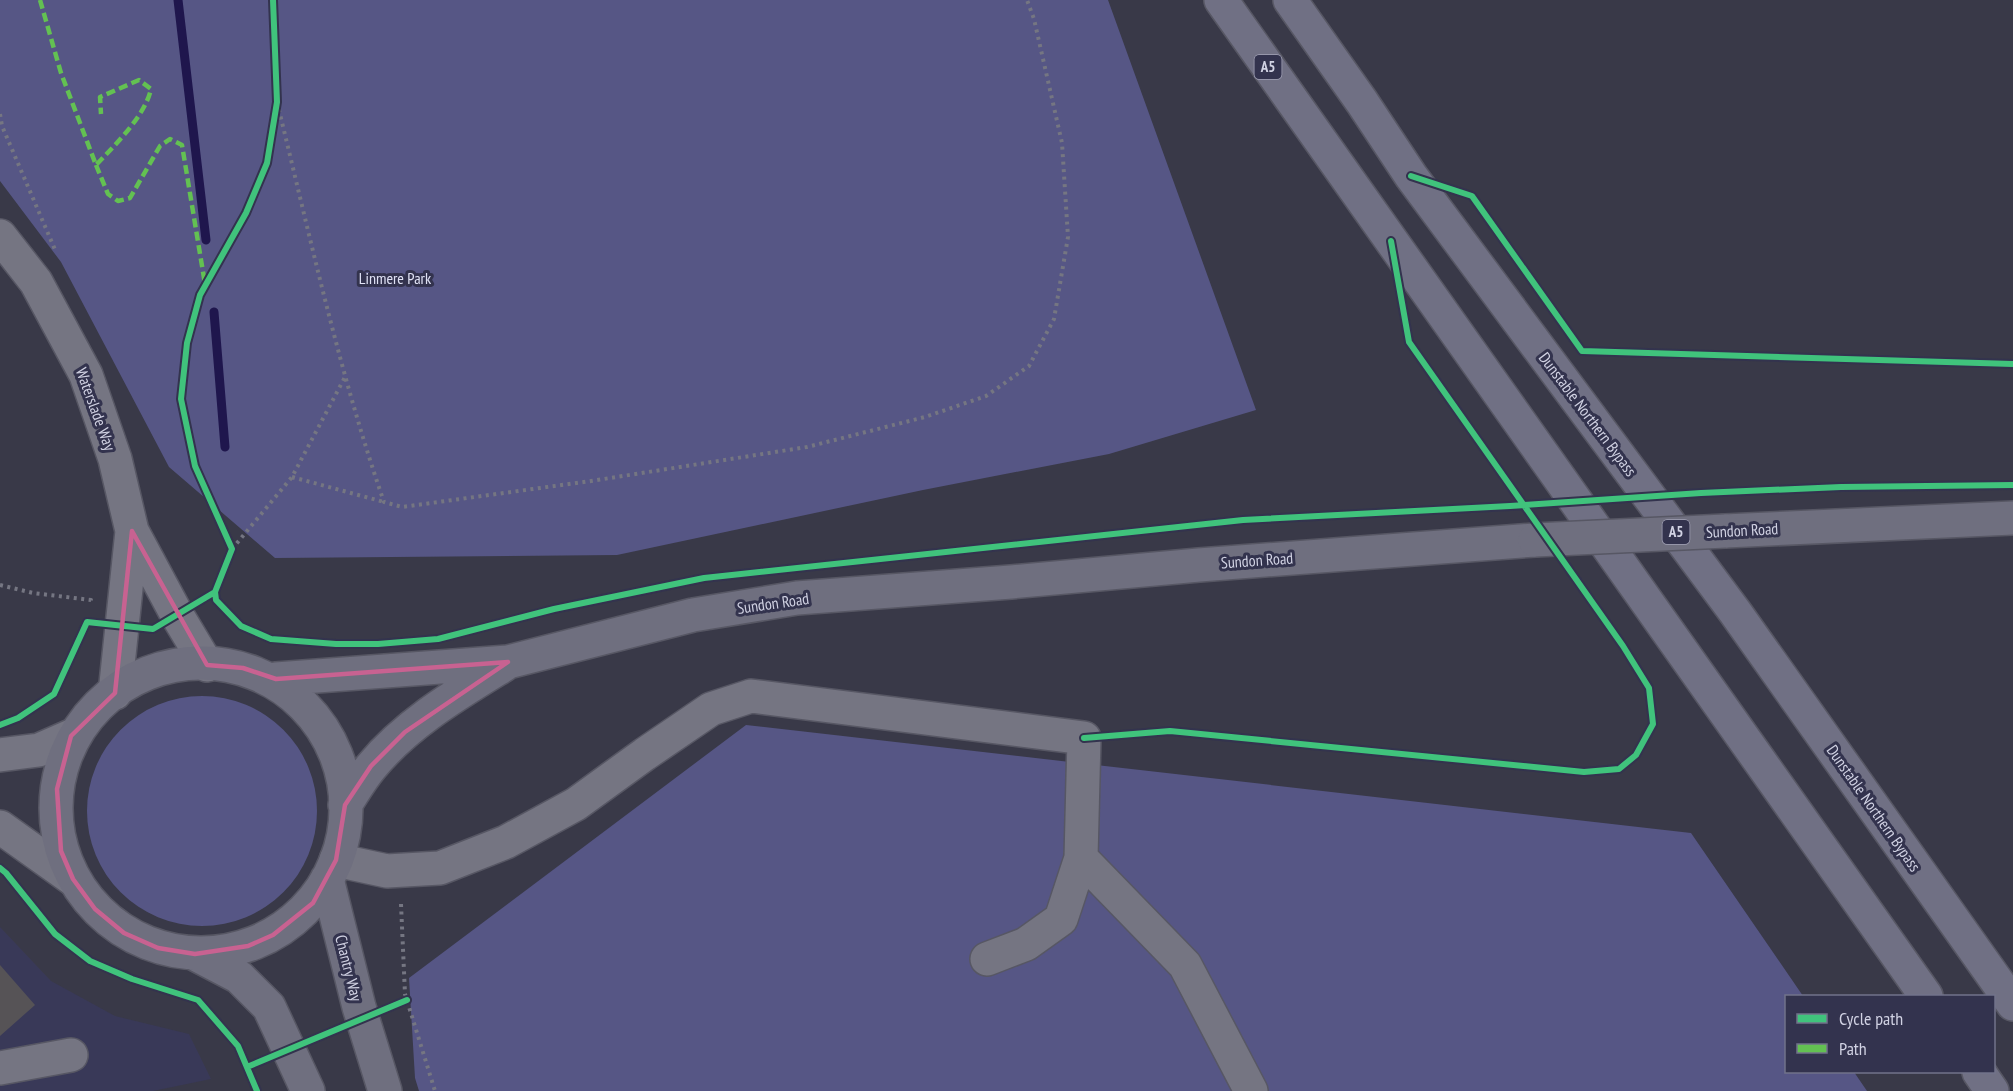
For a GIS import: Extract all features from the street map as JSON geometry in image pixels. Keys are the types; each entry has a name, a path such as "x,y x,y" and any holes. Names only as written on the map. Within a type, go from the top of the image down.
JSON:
{"highway":[{"name":"A5","path":"1221,0 1925,995"},
{"name":"Dunstable Northern Bypass","path":"1290,0 1412,176 1735,612 2013,1004"},
{"path":"1980,1073 1992,1091"}],"main road":[{"name":"Sundon Road","path":"276,679 508,663 693,615 797,598 1535,540 2013,518"},
{"name":"Sundon Road","path":"345,805 371,766 405,732 453,697 508,663"},
{"path":"207,665 243,668 276,679 309,705 331,737 343,770 345,805 343,833 331,869 314,903 273,935 248,946 222,953 195,954 158,948 124,933 95,909 73,879 61,851 56,820 57,789 70,736 90,711 115,693 149,674 178,666 207,665"},
{"name":"Chantry Way","path":"331,869 362,1018 385,1091"},
{"path":"195,954 239,977 269,1007 308,1091"}],"street":[{"name":"Waterslade Way","path":"0,236 36,282 86,375 115,459 132,531 207,665"},
{"name":"Waterslade Way","path":"115,693 132,531"},
{"path":"331,869 387,871 440,868 506,842 576,804 711,710 751,696 1084,738 1081,858 1061,919 1026,944 987,958"},
{"path":"0,755 39,750 70,736"},
{"path":"0,827 73,879"},
{"path":"1081,858 1185,965 1251,1091"},
{"path":"0,1068 71,1055"}],"path":[{"path":"292,477 402,507 591,482 807,447 925,417 986,396 1029,366 1054,319 1068,237 1062,143 1034,19 1027,0"},
{"path":"277,102 345,376 384,502"},
{"path":"0,114 2,126 61,262 36,282"},
{"path":"232,549 292,477 345,376"},
{"path":"0,585 33,593 91,600 87,622 123,627"},
{"path":"401,897 405,994 435,1091"},
{"path":"362,1018 407,1000"}],"highlighted area":[{"path":"132,531 207,665 243,668 276,679 508,662 405,732 371,766 345,805 336,860 313,903 273,935 248,946 195,954 158,948 124,933 95,909 73,879 61,851 57,789 71,736 115,693"}],"shaded area":[{"path":"0,927 51,981 115,1016 189,1034 211,1079 153,1091 0,1091"}],"green space":[{"name":"Linmere Park","path":"0,0 1108,0 1256,410 1109,454 923,490 617,555 275,558 169,467 61,262 0,181"},
{"path":"191,696 213,696 246,704 266,715 284,729 298,747 309,767 315,788 317,811 315,834 309,855 298,875 284,893 266,907 246,918 213,926 191,926 158,918 138,907 120,893 106,875 95,855 87,822 87,800 95,767 106,747 120,729 138,715 158,704"},
{"path":"746,725 1691,833 1802,995 1785,995 1785,1073 1855,1073 1867,1091 419,1091 415,1078 409,978"}],"building":[{"path":"0,965 35,1005 0,1036"}],"waterway":[{"path":"178,0 206,240"},
{"path":"214,312 225,447"}],"marked path":[{"path":"40,0 61,73 96,165 136,120 151,89 139,80 100,97 101,114"},
{"path":"96,165 108,194 118,201 130,198 160,146 170,139 182,145 205,284"}],"cycle path":[{"path":"273,0 277,102 267,163 246,213 200,295 187,343 181,399 195,466 232,549 215,592 216,600 241,626 271,639 336,644 378,644 438,639 554,609 704,578 1243,520 1701,493 1841,487 2013,485"},
{"path":"1411,176 1472,196 1582,351 2013,364"},
{"path":"1084,738 1170,731 1584,772 1619,769 1636,755 1653,724 1649,688 1623,646 1409,342 1391,241"},
{"path":"0,725 18,718 54,694 87,622 153,629 215,592"},
{"path":"0,868 55,934 90,961 132,979 198,1000 238,1046 257,1091"},
{"path":"247,1067 407,1000"}]}
